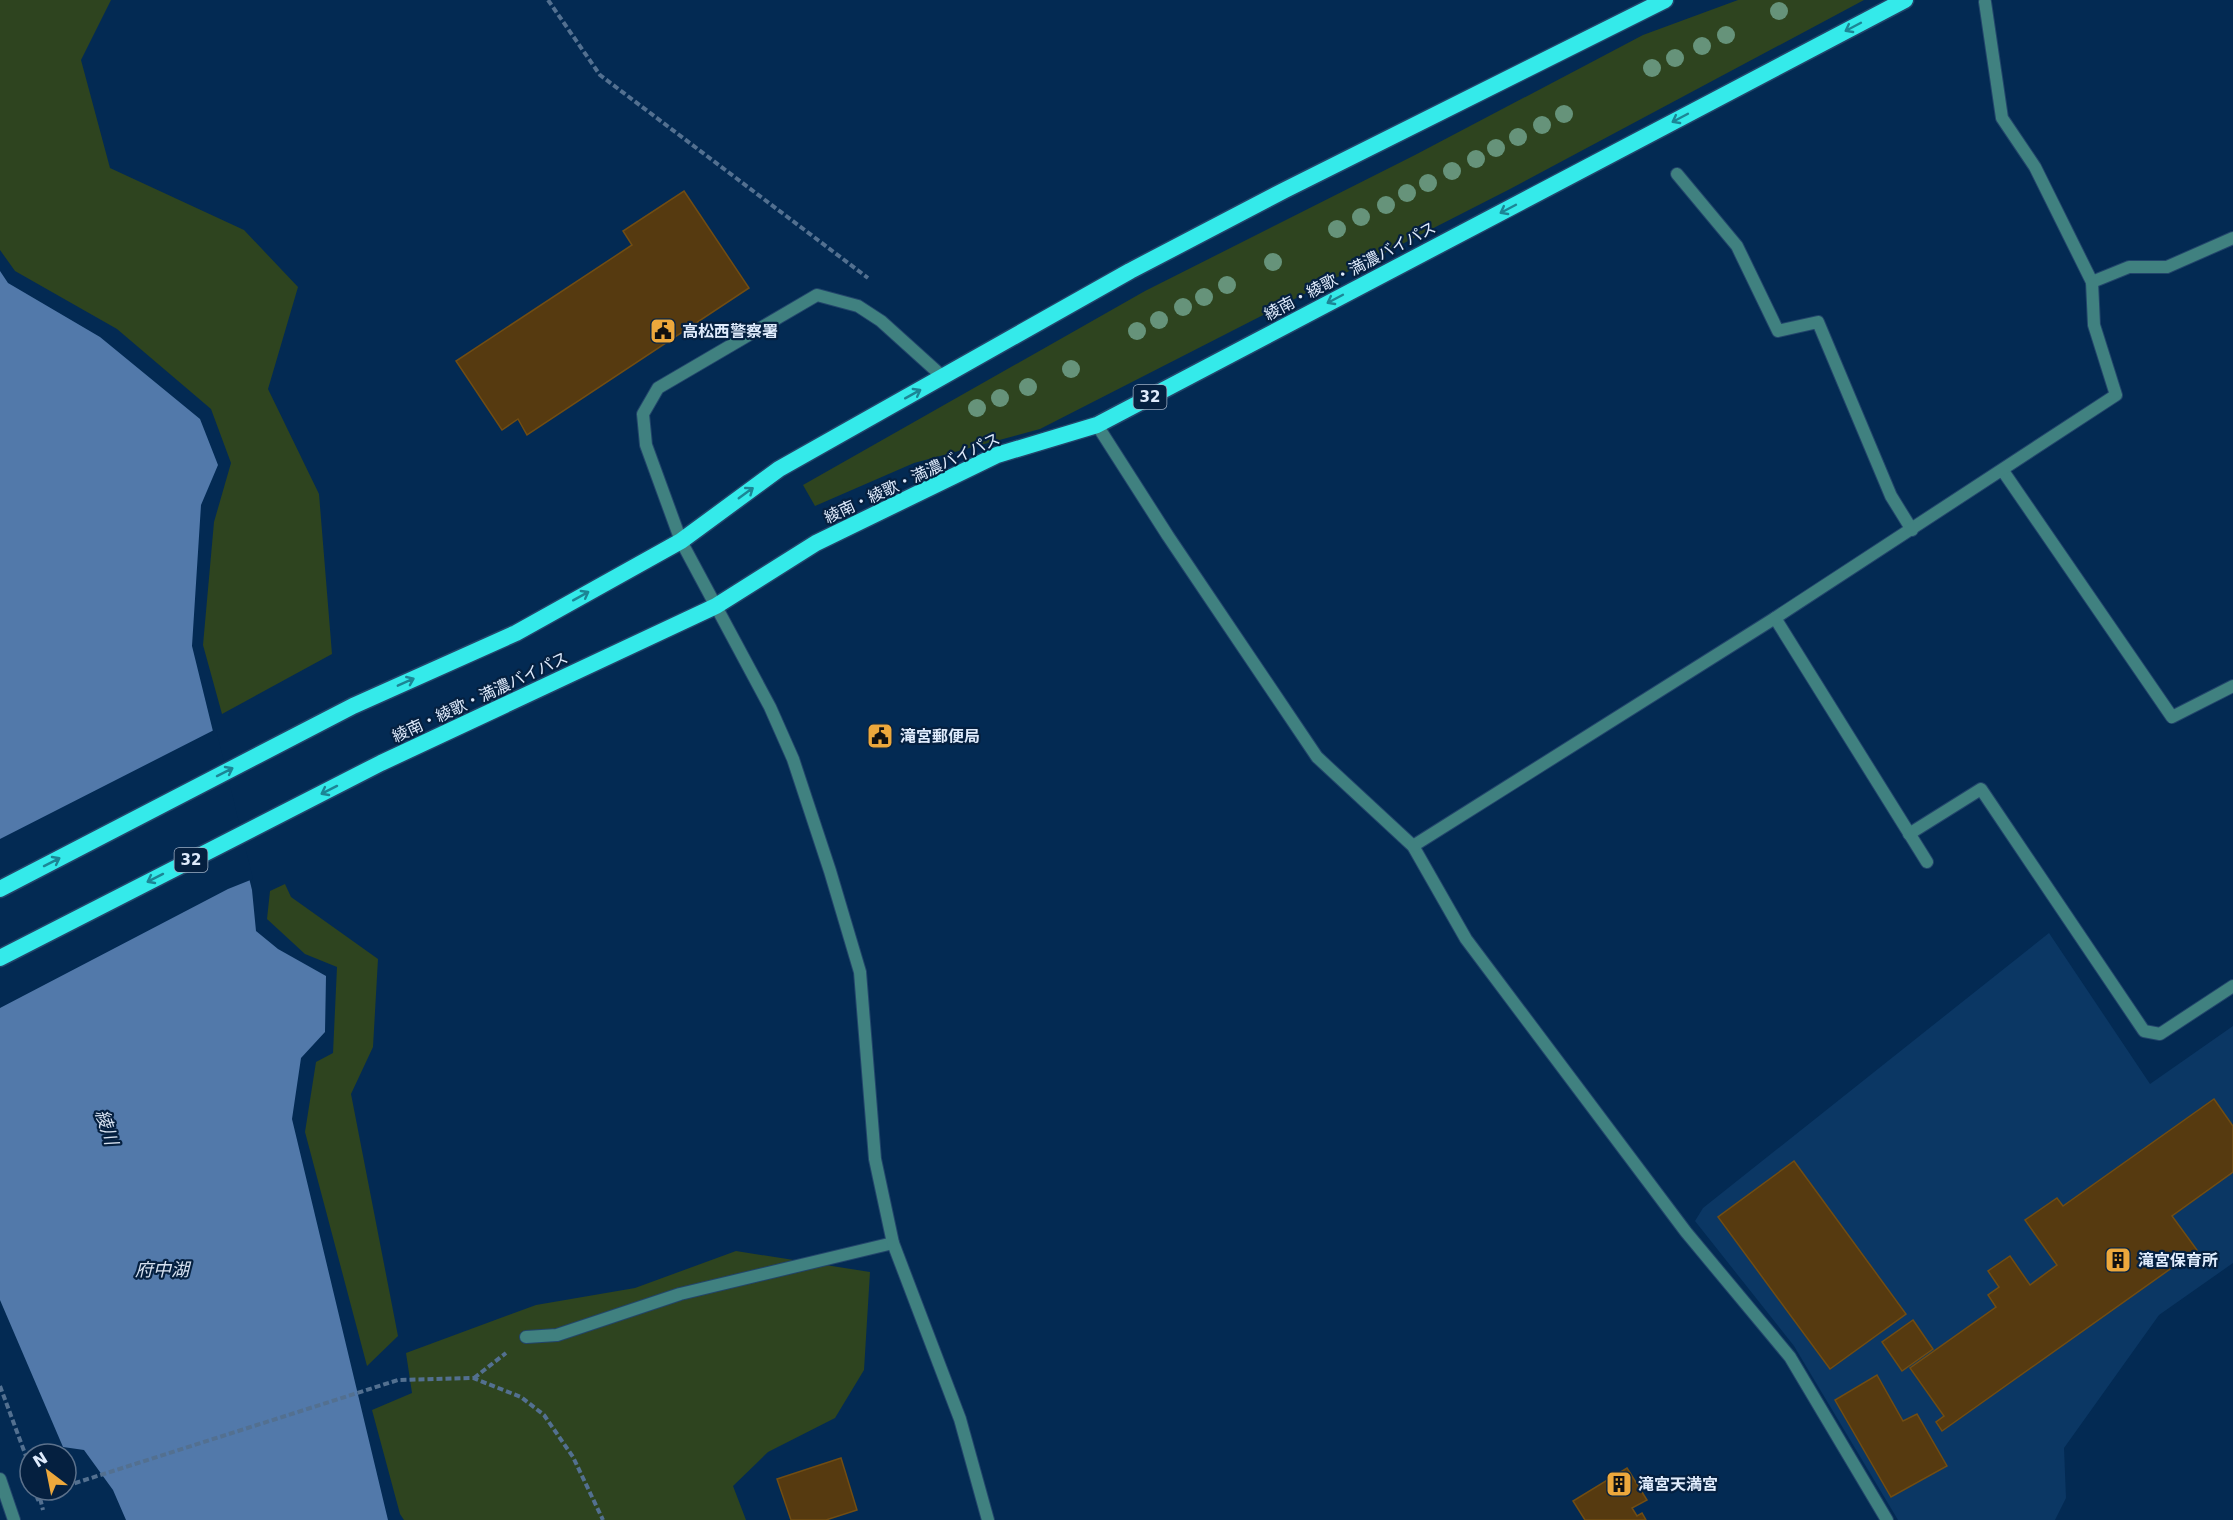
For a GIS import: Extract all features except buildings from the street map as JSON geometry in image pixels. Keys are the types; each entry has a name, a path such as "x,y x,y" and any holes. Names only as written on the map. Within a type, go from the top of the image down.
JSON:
{"highway":[{"path":"0,889 352,706 516,633 681,541 779,469 1130,271 1285,190 1665,0"},
{"name":"綾南・綾歌・満濃バイパス","path":"0,958 381,763 716,606 816,543 997,455 1097,425 1905,0"}],"street":[{"path":"1413,846 1775,618 2116,395 2094,326 2092,282 2035,167 2002,118 1985,2"},
{"path":"1677,174 1737,246 1778,331 1818,322 1891,496 1912,530"},
{"path":"2092,282 2129,267 2167,267 2233,238"},
{"path":"943,377 882,321 858,306 817,295 658,388 643,414 646,445 681,541 770,707 793,759 860,972 875,1159 893,1243 960,1419 988,1520"},
{"path":"1097,425 1168,536 1317,757 1413,846 1466,939 1686,1232 1790,1357 1887,1520"},
{"path":"2003,471 2172,717 2233,686"},
{"path":"1775,618 1927,862"},
{"path":"1909,834 1981,789 2144,1031 2160,1034 2233,986"},
{"path":"526,1337 557,1335 680,1294 893,1243"},
{"path":"0,1479 14,1520"}],"path":[{"path":"548,0 600,75 878,285"},
{"path":"473,1378 486,1369"},
{"path":"78,1481 398,1380 473,1378 521,1397 544,1415 573,1457 603,1520"},
{"path":"0,1386 21,1442"},
{"path":"40,1502 44,1520"}],"shaded area":[{"path":"2049,933 2150,1084 2233,1026 2233,1263 2159,1315 2064,1448 2066,1498 2055,1520 1898,1520 1794,1346 1695,1221 1703,1208"}],"green space":[{"path":"0,0 111,0 81,60 110,168 244,230 298,287 268,389 319,494 332,654 222,714 203,645 214,522 231,463 211,409 117,329 15,271 0,250"},
{"path":"1738,0 1864,0 1510,189 1040,429 914,463 815,506 803,485 1145,291 1415,155 1643,35"},
{"path":"285,884 291,897 378,959 373,1047 351,1094 398,1336 367,1366 305,1132 316,1062 333,1053 337,967 305,954 267,919 270,891"},
{"path":"736,1251 870,1272 864,1370 835,1418 768,1452 733,1486 746,1520 404,1520 400,1514 372,1410 412,1393 406,1353 536,1305 635,1288"}],"water":[{"name":"府中湖","path":"0,271 8,283 100,337 200,419 218,465 201,505 192,646 252,890 256,931 278,949 326,976 325,1032 301,1058 292,1119 388,1520 126,1520 113,1490 84,1450 78,1449 78,1442 61,1442 0,1300"}],"pier":[{"path":"216,729 253,879 228,889 0,1008 0,839"}],"place":[{"name":"高松西警察署","path":"663,331"},
{"name":"滝宮郵便局","path":"880,736"},
{"name":"滝宮保育所","path":"2118,1260"},
{"name":"滝宮天満宮","path":"1619,1484"}],"water label":[{"name":"綾川","path":"107,1127"}]}
